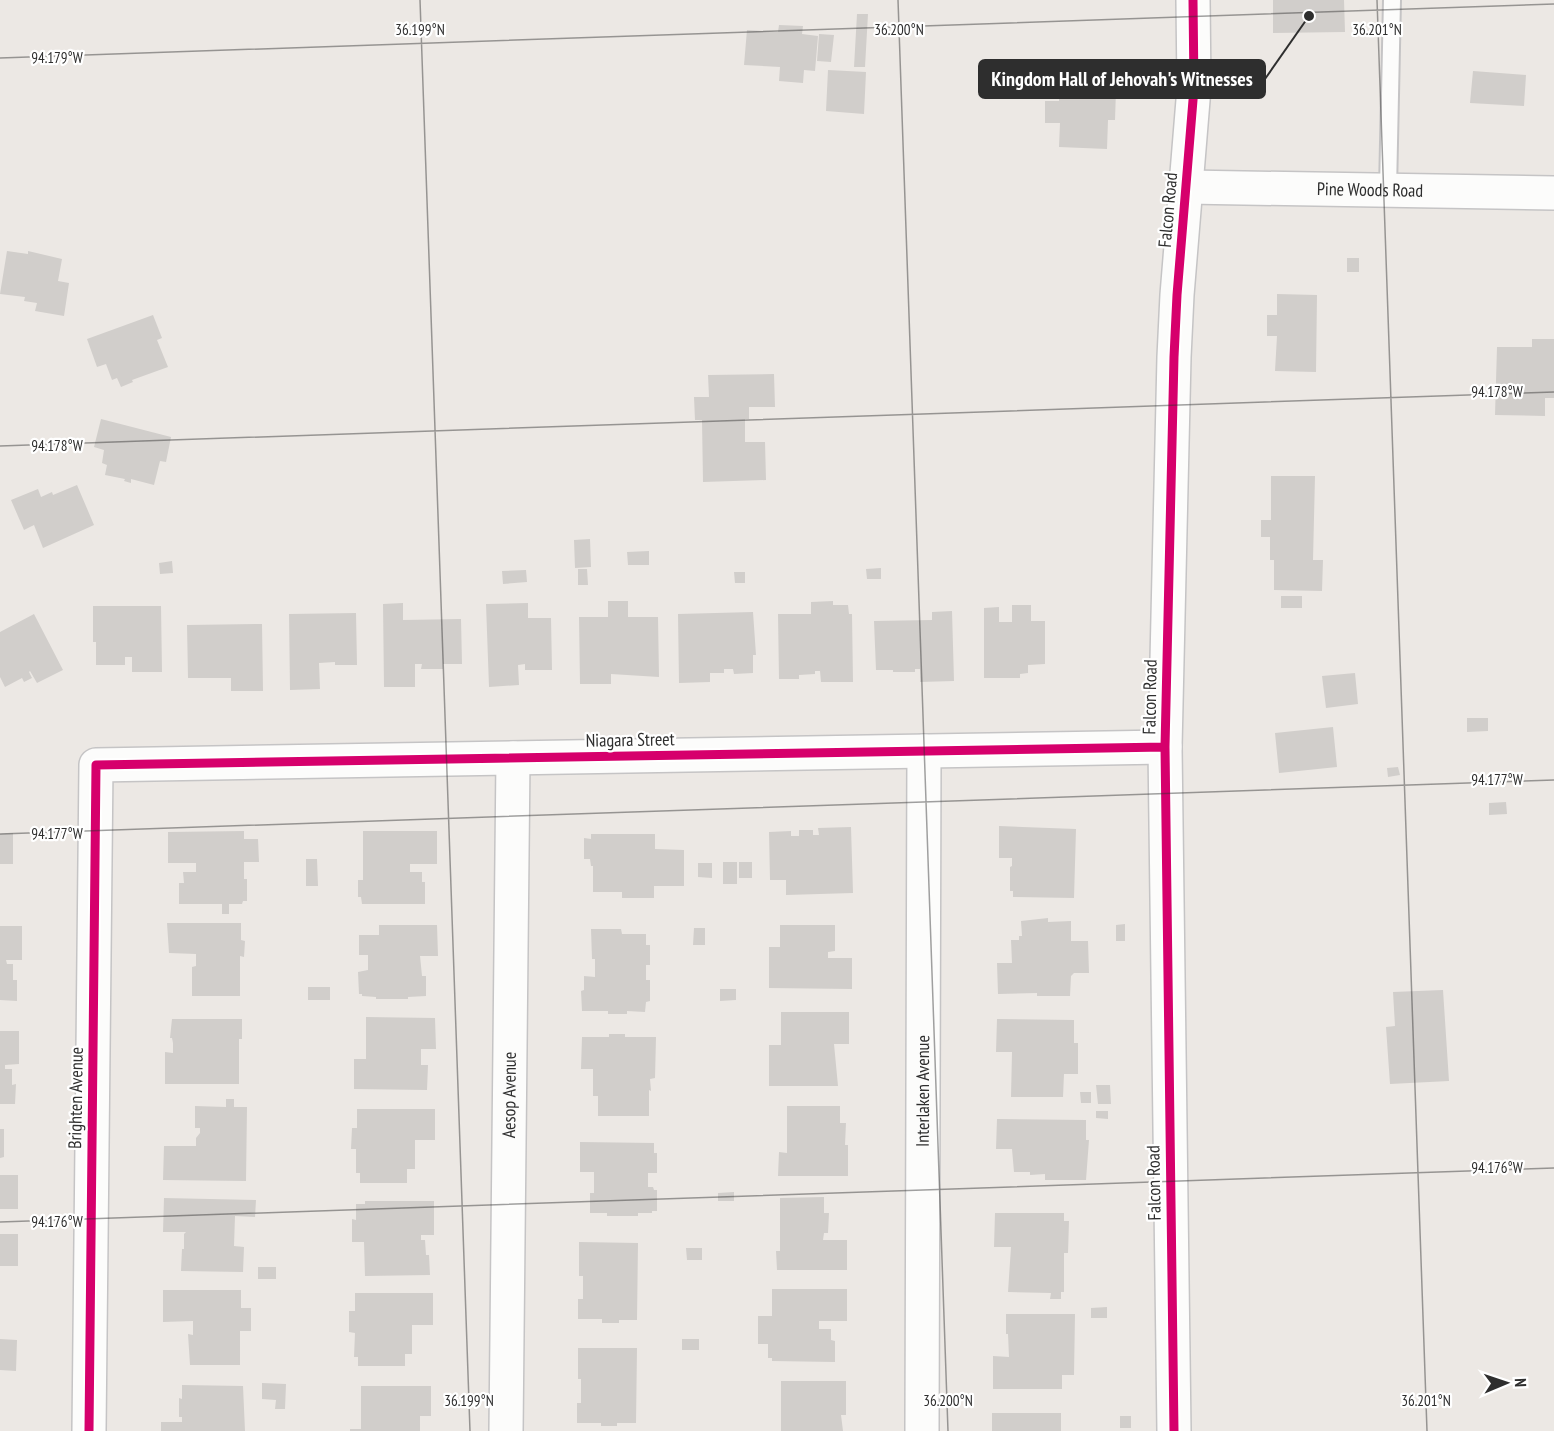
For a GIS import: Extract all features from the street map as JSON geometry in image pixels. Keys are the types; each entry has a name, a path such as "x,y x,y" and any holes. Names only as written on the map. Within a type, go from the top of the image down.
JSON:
{"street":[{"name":"Falcon Road","path":"1174,1431 1165,747 1174,357 1194,88 1193,0"},
{"name":"Pine Woods Road","path":"1187,187 1554,193"},
{"name":"Niagara Street","path":"96,765 1165,747"},
{"name":"Interlaken Avenue","path":"921,1431 924,751"},
{"name":"Aesop Avenue","path":"506,1431 513,758"},
{"name":"Brighten Avenue","path":"89,1431 96,765"}],"lane":[{"path":"1388,190 1392,0"}],"building":[{"path":"1273,0 1344,0 1345,32 1273,33"},
{"path":"857,14 868,14 865,67 854,67"},
{"path":"779,25 803,26 802,34 818,36 815,71 804,70 803,83 779,81 780,67 744,65 747,30 778,32"},
{"path":"819,34 834,35 831,62 817,61"},
{"path":"1064,59 1117,60 1115,120 1108,120 1107,149 1059,147 1060,123 1045,123 1045,101 1059,101 1059,93 1062,93"},
{"path":"828,70 866,72 864,114 826,111"},
{"path":"1473,71 1526,75 1524,106 1470,103"},
{"path":"7,251 28,254 28,251 62,259 58,281 69,283 64,316 35,311 37,303 24,301 25,297 0,294"},
{"path":"1347,258 1359,258 1359,272 1347,272"},
{"path":"1277,294 1317,295 1316,372 1275,371 1277,336 1267,336 1267,315 1277,315"},
{"path":"153,315 162,338 157,340 168,367 132,380 133,382 121,387 117,378 112,380 106,364 97,367 87,339"},
{"path":"1532,339 1554,339 1554,398 1545,398 1545,416 1495,415 1497,347 1532,347"},
{"path":"774,374 775,407 749,407 749,419 745,419 745,442 765,442 766,480 703,482 702,420 695,420 694,397 709,397 708,375"},
{"path":"101,419 171,437 166,462 160,461 154,485 131,479 131,483 124,481 125,479 105,475 107,465 102,463 104,450 94,447"},
{"path":"1271,476 1315,476 1313,560 1323,560 1322,591 1274,590 1274,560 1270,560 1270,537 1261,537 1261,520 1271,520"},
{"path":"77,485 94,525 43,548 34,525 24,530 11,500 38,489 41,497 52,492 53,495"},
{"path":"590,539 591,567 575,568 574,540"},
{"path":"649,551 649,565 628,565 627,552"},
{"path":"172,561 173,573 160,574 159,563"},
{"path":"881,568 881,579 867,579 866,569"},
{"path":"578,569 587,569 588,585 578,585"},
{"path":"526,570 527,582 503,584 502,571"},
{"path":"734,572 745,572 745,583 735,583"},
{"path":"1281,596 1302,596 1302,608 1281,608"},
{"path":"608,601 628,601 628,617 658,617 659,677 611,674 611,684 580,684 579,617 608,617"},
{"path":"833,601 833,605 848,605 849,614 852,614 853,682 821,682 820,671 815,671 815,674 799,675 799,679 779,679 778,614 811,614 811,602"},
{"path":"403,603 403,620 461,619 462,664 443,664 443,669 421,669 422,664 415,664 415,687 384,687 383,604"},
{"path":"528,603 528,618 551,618 552,670 525,670 525,664 518,665 519,685 489,687 486,604"},
{"path":"1012,605 1031,605 1031,621 1045,621 1045,664 1028,665 1028,673 1020,674 1020,678 984,678 984,608 999,607 999,622 1012,622"},
{"path":"93,606 161,606 162,672 132,672 132,657 125,657 125,665 96,665 96,642 93,642"},
{"path":"952,611 954,681 920,682 920,669 915,669 915,672 876,670 874,621 932,620 932,612"},
{"path":"753,612 756,655 753,655 753,673 734,674 733,669 724,669 724,673 710,673 710,682 679,683 678,614"},
{"path":"356,613 357,665 335,665 335,662 319,663 320,689 290,690 289,614"},
{"path":"34,614 63,670 37,683 30,671 32,678 24,682 22,678 5,687 0,677 0,632"},
{"path":"262,624 263,691 231,691 231,678 188,678 187,625"},
{"path":"1355,673 1358,704 1326,708 1322,676"},
{"path":"1467,718 1488,718 1488,731 1467,732"},
{"path":"1333,727 1337,767 1279,773 1275,733"},
{"path":"1398,767 1400,775 1388,777 1387,768"},
{"path":"1506,802 1507,814 1489,815 1489,803"},
{"path":"999,826 1076,829 1074,898 1013,897 1013,891 1010,891 1012,858 999,858"},
{"path":"851,827 853,893 786,895 786,880 770,880 769,832 791,831 791,836 799,836 799,830 813,830 813,835 819,835 818,828"},
{"path":"244,831 244,839 258,839 259,862 244,862 247,901 243,901 242,904 229,904 229,914 222,914 222,904 179,904 179,883 184,883 183,872 196,872 196,863 168,863 168,832"},
{"path":"363,831 437,831 437,864 410,864 410,872 422,872 422,882 425,882 425,904 362,904 361,897 358,897 358,880 363,880"},
{"path":"13,833 13,864 0,864 0,834"},
{"path":"591,834 655,834 655,849 684,850 684,886 654,886 654,898 622,898 622,892 593,892 593,866 591,866 590,859 584,859 584,838 591,839"},
{"path":"306,859 317,859 318,886 306,886"},
{"path":"723,862 737,862 737,884 723,884"},
{"path":"739,862 752,862 752,878 739,878"},
{"path":"698,863 712,863 712,878 698,877"},
{"path":"1048,918 1048,922 1071,921 1071,941 1088,941 1089,973 1074,973 1071,976 1070,996 1037,996 1037,993 998,994 997,963 1012,963 1011,940 1019,940 1019,936 1022,936 1021,921"},
{"path":"167,923 241,923 241,940 245,941 244,957 240,956 240,996 192,996 192,967 196,966 196,954 169,953"},
{"path":"1125,924 1125,941 1116,941 1116,925"},
{"path":"379,925 437,925 438,956 420,956 422,976 426,976 426,996 408,997 408,999 376,999 376,997 359,994 358,972 368,970 368,955 359,955 359,935 379,935"},
{"path":"780,925 835,925 835,951 828,952 828,958 852,958 852,989 769,988 769,947 780,947"},
{"path":"0,926 22,926 22,960 6,960 7,964 13,964 13,980 17,980 17,1001 0,1000"},
{"path":"694,928 705,928 705,945 693,945"},
{"path":"591,929 621,929 622,934 646,934 646,945 650,945 650,965 646,965 646,980 650,980 650,1001 646,1002 645,1012 627,1011 627,1014 608,1014 608,1011 582,1011 581,991 584,990 584,976 595,977"},
{"path":"308,987 330,987 330,1000 308,1000"},
{"path":"720,989 736,989 736,1000 720,1001"},
{"path":"1443,990 1449,1081 1390,1084 1386,1027 1395,1026 1393,992"},
{"path":"781,1012 849,1012 849,1044 834,1044 838,1086 769,1086 769,1045 781,1045"},
{"path":"366,1017 435,1018 436,1049 421,1049 421,1065 428,1065 427,1090 354,1089 354,1059 366,1059"},
{"path":"172,1019 242,1019 242,1039 239,1039 239,1084 165,1084 165,1052 173,1053 172,1038 170,1038"},
{"path":"997,1019 1074,1020 1074,1043 1078,1043 1078,1074 1064,1074 1063,1097 1011,1097 1012,1052 996,1052"},
{"path":"0,1031 19,1031 19,1064 5,1065 5,1069 12,1069 12,1085 16,1084 15,1104 0,1104"},
{"path":"609,1034 625,1034 625,1037 656,1037 655,1078 650,1079 649,1116 598,1116 598,1096 593,1096 593,1069 581,1069 582,1037 609,1037"},
{"path":"1096,1085 1110,1085 1111,1104 1098,1104"},
{"path":"1080,1092 1091,1092 1091,1103 1081,1103"},
{"path":"226,1099 234,1099 234,1107 247,1107 246,1181 163,1180 164,1146 196,1146 200,1128 195,1128 195,1106 226,1107"},
{"path":"787,1106 840,1106 840,1123 846,1123 845,1145 848,1145 848,1176 778,1176 779,1152 787,1153"},
{"path":"357,1109 435,1109 435,1140 415,1140 415,1169 407,1169 407,1183 360,1183 360,1173 356,1173 356,1149 351,1149 352,1128 357,1128"},
{"path":"1096,1111 1108,1111 1108,1119 1096,1118"},
{"path":"997,1119 1086,1120 1086,1140 1089,1140 1086,1180 1045,1180 1045,1174 1030,1175 1030,1172 1014,1172 1012,1149 996,1149"},
{"path":"0,1129 4,1129 4,1157 0,1158"},
{"path":"580,1142 654,1143 654,1153 657,1153 657,1173 648,1173 648,1187 657,1190 657,1211 638,1213 638,1216 607,1216 607,1213 590,1213 590,1193 594,1193 594,1172 580,1172"},
{"path":"0,1175 18,1175 18,1209 0,1209"},
{"path":"734,1192 734,1201 718,1201 718,1193"},
{"path":"824,1197 824,1213 829,1213 828,1233 824,1233 823,1240 847,1240 847,1270 777,1270 776,1251 780,1251 780,1198"},
{"path":"164,1198 256,1200 255,1217 235,1216 234,1246 244,1247 243,1272 181,1271 182,1249 184,1249 186,1232 163,1232"},
{"path":"365,1201 434,1201 434,1235 421,1235 421,1240 425,1240 426,1255 429,1255 430,1275 365,1276 364,1242 352,1242 352,1219 356,1220 356,1204 365,1204"},
{"path":"995,1213 1064,1213 1064,1221 1069,1221 1068,1253 1064,1253 1064,1292 1061,1292 1061,1299 1050,1299 1051,1293 1008,1292 1011,1247 994,1247"},
{"path":"0,1234 18,1234 18,1266 0,1266"},
{"path":"579,1242 638,1243 637,1320 602,1323 602,1319 578,1319 578,1299 583,1299 583,1276 579,1276"},
{"path":"686,1248 702,1248 702,1260 687,1260"},
{"path":"258,1267 276,1267 276,1279 258,1279"},
{"path":"772,1289 847,1289 847,1321 819,1321 819,1329 831,1329 831,1340 835,1341 835,1362 772,1361 772,1358 768,1358 768,1344 758,1344 758,1316 772,1316"},
{"path":"163,1290 241,1290 241,1308 251,1308 251,1331 240,1331 240,1365 190,1365 188,1334 193,1335 193,1321 163,1322"},
{"path":"355,1293 433,1293 433,1325 412,1325 412,1354 405,1354 405,1366 358,1366 358,1357 354,1357 355,1333 349,1332 349,1311 355,1311"},
{"path":"1107,1307 1107,1318 1091,1318 1091,1308"},
{"path":"1006,1314 1075,1314 1074,1375 1062,1375 1062,1389 993,1389 993,1356 1009,1357"},
{"path":"0,1339 17,1340 16,1371 0,1370"},
{"path":"682,1339 699,1339 699,1350 682,1350"},
{"path":"578,1348 637,1348 636,1423 601,1426 601,1423 577,1423 577,1403 581,1403"},
{"path":"781,1381 846,1381 846,1415 841,1415 843,1431 781,1431"},
{"path":"262,1383 286,1384 285,1409 275,1409 276,1400 262,1399"},
{"path":"182,1385 243,1386 245,1431 161,1431 161,1422 182,1422 182,1417 179,1417 179,1398 182,1399"},
{"path":"361,1386 431,1386 431,1416 420,1416 420,1431 350,1431 350,1429 361,1429"},
{"path":"992,1413 1061,1413 1061,1431 992,1431"},
{"path":"1120,1416 1131,1416 1131,1428 1120,1428"}],"cycle path":[{"path":"1174,1431 1165,747 1174,357 1194,88 1193,0"},
{"path":"89,1431 96,765 1165,747"}],"place":[{"name":"Kingdom Hall of Jehovah's Witnesses","path":"1309,16"}]}
